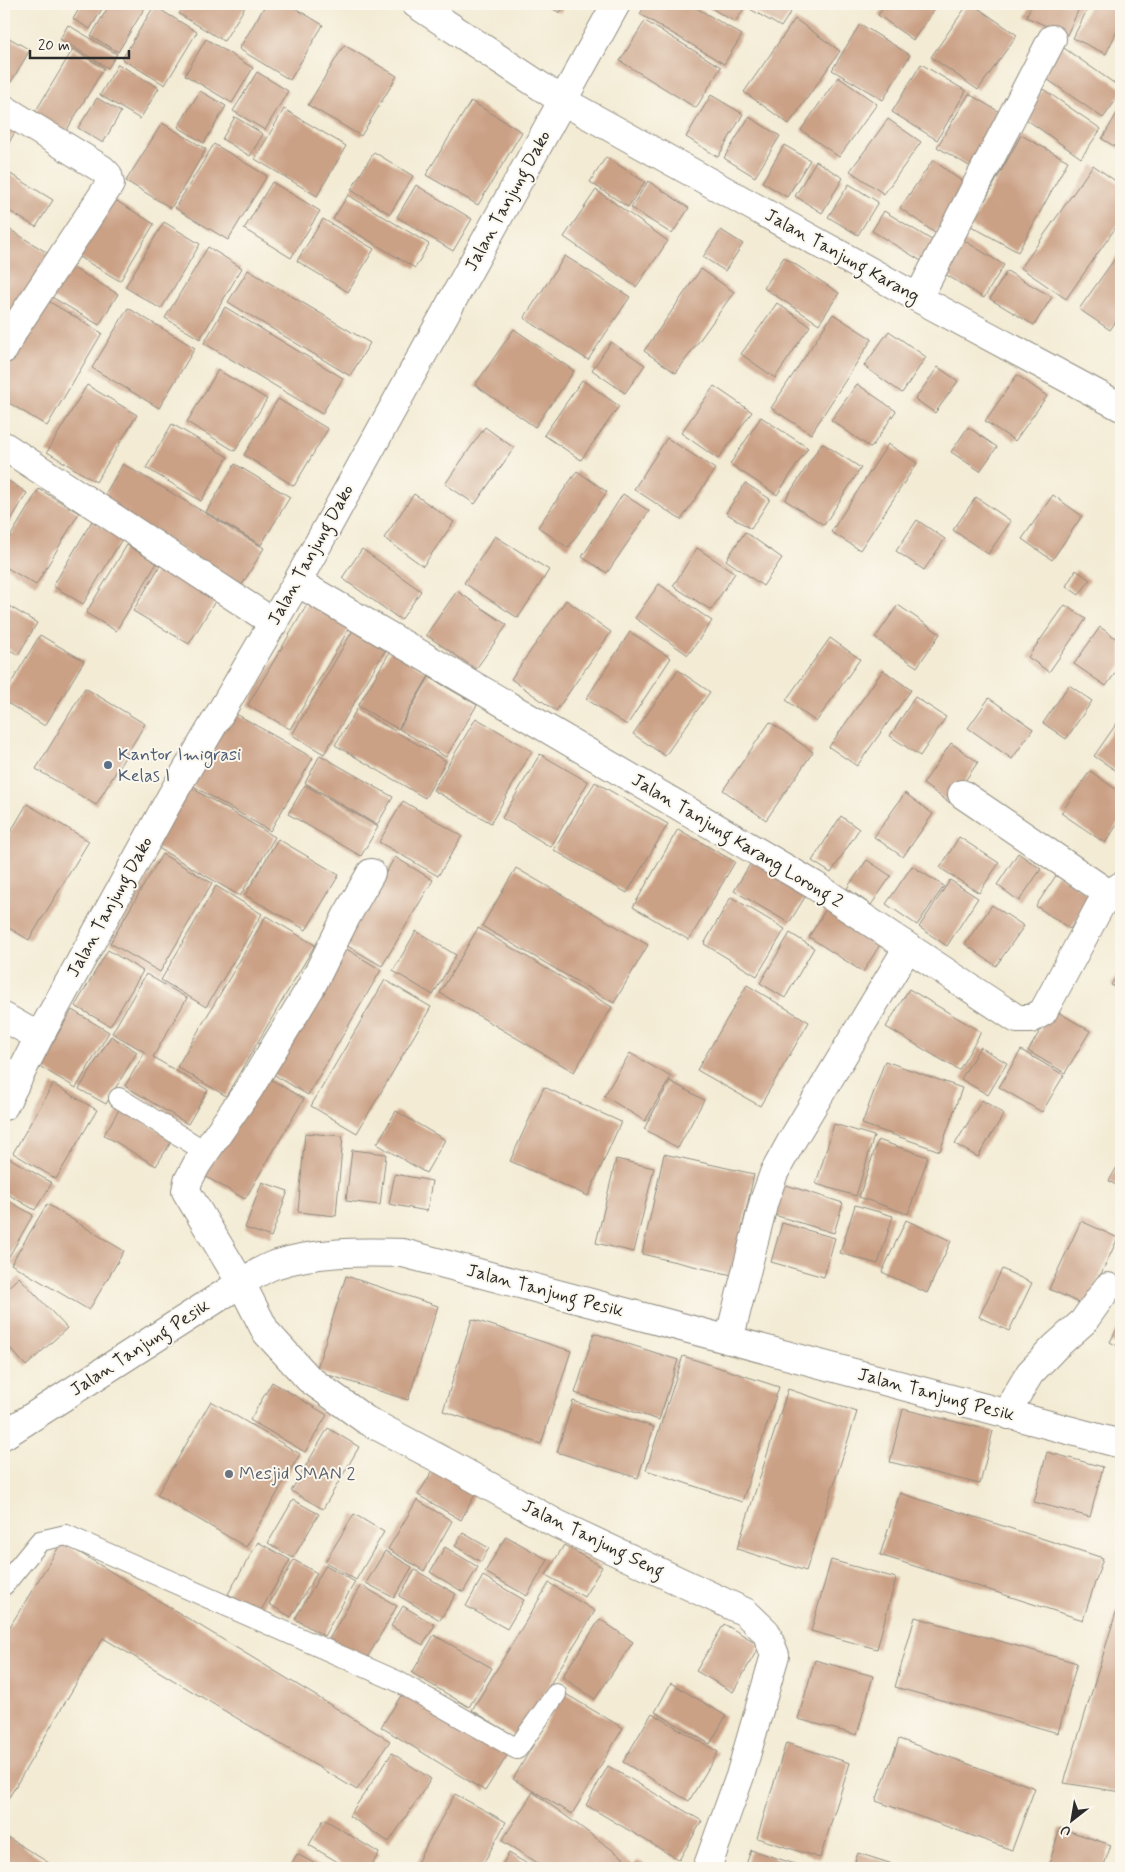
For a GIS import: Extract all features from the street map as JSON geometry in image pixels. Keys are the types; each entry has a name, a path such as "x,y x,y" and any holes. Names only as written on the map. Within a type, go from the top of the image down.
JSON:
{"street":[{"name":"Jalan Tanjung Karang","path":"416,4 563,101 918,298 1121,407"},
{"name":"Jalan Tanjung Dako","path":"5,1100 172,795 297,582 616,4"},
{"path":"918,298 1052,39"},
{"path":"4,109 102,169 108,175 110,184 15,328 4,349"},
{"path":"4,446 274,623"},
{"name":"Jalan Tanjung Karang Lorong 2","path":"297,582 814,885 1017,1019 1031,1019 1043,1012 1100,906 1115,890"},
{"path":"962,794 1115,890"},
{"path":"206,1152 249,1089 311,987 346,917 371,873"},
{"path":"729,1340 764,1201 774,1173 908,948"},
{"path":"4,1016 39,1037"},
{"name":"Jalan Tanjung Seng","path":"206,1152 188,1181 186,1192 241,1283 266,1332 308,1379 366,1420 557,1524 745,1612 766,1632 775,1655 740,1776 707,1868"},
{"name":"Jalan Tanjung Pesik","path":"4,1435 241,1283 273,1265 330,1253 404,1253 1121,1444"},
{"path":"1010,1415 1015,1398 1030,1373 1083,1322 1108,1287"}],"lane":[{"path":"119,1098 206,1152"},
{"path":"4,1585 40,1541 66,1535 397,1682 517,1749 556,1694"}],"building":[{"path":"82,4 105,4 90,29 73,19"},
{"path":"110,4 147,4 118,52 91,36"},
{"path":"185,4 247,4 224,41 179,14"},
{"path":"266,4 288,4 323,25 290,80 239,49"},
{"path":"544,4 565,4 560,13"},
{"path":"646,4 690,4 742,35 724,64 640,14"},
{"path":"704,4 747,4 735,22"},
{"path":"753,4 796,4 781,27 750,9"},
{"path":"886,4 938,4 913,40 878,15"},
{"path":"968,4 972,4 1017,35 978,90 931,57"},
{"path":"1032,4 1081,4 1067,35 1026,17"},
{"path":"1090,4 1121,4 1121,23 1106,54 1073,38"},
{"path":"154,6 197,32 165,85 122,59"},
{"path":"795,19 840,51 789,124 744,92"},
{"path":"645,21 721,67 696,108 620,61"},
{"path":"860,24 910,55 883,100 832,70"},
{"path":"68,25 117,54 108,68 60,39"},
{"path":"4,35 30,50 11,82 4,78"},
{"path":"206,39 253,68 232,103 185,75"},
{"path":"344,45 397,76 361,136 308,105"},
{"path":"1061,46 1121,88 1121,93 1103,118 1041,75"},
{"path":"73,49 104,68 65,133 34,114"},
{"path":"118,64 159,88 140,119 100,95"},
{"path":"921,64 966,91 937,140 892,112"},
{"path":"257,72 288,91 265,130 233,111"},
{"path":"838,77 877,104 839,157 801,130"},
{"path":"1043,89 1101,129 1081,158 1023,117"},
{"path":"200,91 226,106 204,143 178,127"},
{"path":"969,94 1008,117 976,170 937,147"},
{"path":"711,95 743,114 718,157 686,137"},
{"path":"97,98 121,112 103,143 78,128"},
{"path":"471,101 522,132 478,205 426,175"},
{"path":"1121,106 1121,150 1102,139"},
{"path":"284,109 346,146 317,196 255,159"},
{"path":"235,117 263,134 250,156 222,139"},
{"path":"749,117 780,136 755,177 724,158"},
{"path":"4,118 18,127 4,151"},
{"path":"888,119 921,142 884,194 850,171"},
{"path":"162,123 206,149 171,208 126,181"},
{"path":"1021,135 1068,161 1018,252 971,226"},
{"path":"214,144 267,176 228,240 175,208"},
{"path":"784,145 810,160 787,197 762,182"},
{"path":"374,152 413,176 390,214 351,190"},
{"path":"606,157 645,182 628,207 590,182"},
{"path":"933,160 968,186 935,233 900,208"},
{"path":"816,161 843,178 822,213 795,196"},
{"path":"1093,165 1121,185 1121,220 1066,299 1021,268"},
{"path":"4,170 53,200 36,227 4,208"},
{"path":"648,181 689,208 672,234 631,208"},
{"path":"272,182 320,211 291,258 244,229"},
{"path":"849,184 878,202 858,235 828,217"},
{"path":"416,185 472,219 453,251 397,217"},
{"path":"596,190 668,241 636,287 564,237"},
{"path":"107,195 154,224 120,281 72,253"},
{"path":"348,195 429,244 415,268 333,219"},
{"path":"884,211 935,242 923,262 872,231"},
{"path":"323,219 374,249 348,292 297,261"},
{"path":"164,222 200,244 161,309 125,287"},
{"path":"4,226 51,255 14,316 4,310"},
{"path":"721,230 743,244 725,271 703,257"},
{"path":"960,238 1004,265 984,298 940,271"},
{"path":"208,247 242,268 200,339 165,318"},
{"path":"1121,250 1121,314 1110,330 1079,309"},
{"path":"565,256 630,297 588,360 524,318"},
{"path":"784,257 839,293 819,324 764,288"},
{"path":"68,265 118,294 99,325 50,296"},
{"path":"701,269 734,292 676,373 644,351"},
{"path":"248,270 370,343 350,376 228,302"},
{"path":"1007,271 1052,297 1034,325 990,299"},
{"path":"43,298 102,333 47,426 4,400 4,364"},
{"path":"777,303 810,326 775,378 741,354"},
{"path":"225,307 343,378 322,414 204,343"},
{"path":"128,308 195,348 159,408 92,368"},
{"path":"833,314 872,339 811,434 771,408"},
{"path":"514,329 574,371 535,427 475,385"},
{"path":"889,331 926,357 902,393 864,366"},
{"path":"611,342 645,365 625,393 592,370"},
{"path":"938,367 958,381 935,413 915,399"},
{"path":"218,370 267,399 235,451 187,422"},
{"path":"1017,375 1047,396 1015,441 985,421"},
{"path":"582,380 619,406 581,460 544,435"},
{"path":"857,384 896,411 871,448 831,420"},
{"path":"87,385 137,415 96,482 47,452"},
{"path":"714,386 752,412 718,459 681,433"},
{"path":"278,399 328,429 294,486 244,455"},
{"path":"761,417 808,448 777,495 730,464"},
{"path":"172,424 228,457 201,501 146,468"},
{"path":"485,427 514,448 475,504 445,484"},
{"path":"968,427 997,447 980,471 951,452"},
{"path":"667,438 715,469 681,520 634,489"},
{"path":"822,443 861,468 824,525 785,500"},
{"path":"888,444 917,463 860,550 831,532"},
{"path":"123,464 264,548 242,585 101,501"},
{"path":"235,464 290,497 261,545 206,512"},
{"path":"577,471 607,492 568,548 538,527"},
{"path":"4,478 27,493 4,532"},
{"path":"745,483 770,499 751,529 726,513"},
{"path":"39,489 79,513 36,585 4,566 4,547"},
{"path":"414,494 454,522 423,566 384,538"},
{"path":"623,494 649,511 607,573 582,557"},
{"path":"1053,495 1082,516 1052,560 1022,539"},
{"path":"976,497 1011,521 988,554 953,530"},
{"path":"917,520 945,539 924,570 896,551"},
{"path":"92,521 122,539 83,604 53,586"},
{"path":"745,532 782,558 763,586 726,560"},
{"path":"495,536 549,570 518,618 464,583"},
{"path":"127,545 157,563 116,631 86,613"},
{"path":"697,548 735,573 711,610 673,586"},
{"path":"362,549 421,591 401,620 342,578"},
{"path":"161,564 217,598 189,644 133,611"},
{"path":"1076,570 1090,580 1079,595 1066,586"},
{"path":"659,584 712,621 688,655 635,618"},
{"path":"457,591 507,625 476,669 426,635"},
{"path":"566,600 611,632 556,711 511,679"},
{"path":"4,603 37,623 18,655 4,646"},
{"path":"308,603 350,627 290,729 248,705"},
{"path":"898,605 940,634 917,667 875,638"},
{"path":"1065,605 1086,619 1049,672 1028,657"},
{"path":"1100,627 1121,642 1121,665 1106,686 1074,664"},
{"path":"353,630 386,649 324,754 292,735"},
{"path":"630,632 671,658 627,725 586,699"},
{"path":"40,635 84,661 45,726 4,701 4,695"},
{"path":"830,638 860,659 816,722 786,700"},
{"path":"391,650 430,674 398,729 358,706"},
{"path":"678,670 710,692 665,756 633,734"},
{"path":"883,670 911,690 857,766 829,747"},
{"path":"429,677 477,705 446,757 399,729"},
{"path":"1069,685 1092,701 1066,739 1043,723"},
{"path":"85,688 145,724 96,805 36,769"},
{"path":"915,697 946,717 920,756 890,736"},
{"path":"989,698 1033,729 1012,759 968,728"},
{"path":"357,709 446,761 425,798 335,745"},
{"path":"231,711 313,758 270,831 188,783"},
{"path":"476,718 532,751 491,823 433,790"},
{"path":"770,722 813,752 766,820 723,790"},
{"path":"1117,723 1121,726 1121,761 1115,770 1094,756"},
{"path":"951,743 978,762 950,803 923,784"},
{"path":"540,754 588,782 551,847 502,818"},
{"path":"320,755 393,797 377,825 305,783"},
{"path":"1090,771 1121,793 1121,819 1105,843 1061,813"},
{"path":"595,782 668,824 627,893 554,850"},
{"path":"305,785 378,827 361,856 288,814"},
{"path":"190,787 275,837 240,896 155,846"},
{"path":"905,793 933,814 903,857 874,837"},
{"path":"403,801 462,836 438,876 379,842"},
{"path":"27,804 89,841 29,940 4,925 4,843"},
{"path":"841,816 859,829 831,873 812,861"},
{"path":"678,829 735,862 689,940 633,907"},
{"path":"959,837 999,863 979,893 940,868"},
{"path":"278,839 339,875 306,930 245,895"},
{"path":"1018,853 1041,869 1019,901 997,885"},
{"path":"162,854 212,883 160,972 110,943"},
{"path":"755,856 810,889 789,923 734,891"},
{"path":"395,857 433,880 382,966 344,944"},
{"path":"867,860 891,876 871,905 847,888"},
{"path":"912,866 944,886 917,925 886,904"},
{"path":"516,868 648,945 614,1003 482,926"},
{"path":"1057,874 1092,896 1070,929 1036,906"},
{"path":"950,880 978,898 947,946 919,927"},
{"path":"216,886 262,914 206,1007 161,980"},
{"path":"731,897 785,929 757,976 704,944"},
{"path":"992,905 1024,926 996,966 965,944"},
{"path":"826,909 881,943 863,972 809,937"},
{"path":"266,916 315,945 226,1096 177,1067"},
{"path":"478,928 612,1007 574,1072 440,993"},
{"path":"416,931 456,955 433,995 393,971"},
{"path":"790,933 814,948 785,998 760,983"},
{"path":"340,945 381,970 308,1095 266,1070"},
{"path":"108,950 143,971 110,1026 75,1006"},
{"path":"1121,968 1121,991 1111,985"},
{"path":"146,974 187,998 153,1057 208,1090 188,1124 125,1086 145,1052 112,1033"},
{"path":"385,980 431,1007 357,1133 311,1106"},
{"path":"747,985 809,1022 760,1106 697,1070"},
{"path":"909,989 981,1032 959,1070 886,1027"},
{"path":"1053,1009 1090,1031 1065,1073 1028,1051"},
{"path":"72,1010 109,1032 76,1088 39,1066"},
{"path":"111,1036 137,1052 106,1104 79,1089"},
{"path":"980,1047 1007,1063 988,1095 961,1079"},
{"path":"1021,1050 1064,1075 1042,1112 999,1087"},
{"path":"630,1053 671,1077 645,1121 604,1096"},
{"path":"885,1061 962,1088 940,1151 862,1124"},
{"path":"260,1073 304,1099 245,1199 201,1174"},
{"path":"670,1081 704,1100 678,1148 644,1129"},
{"path":"53,1084 97,1110 56,1179 13,1153"},
{"path":"544,1087 621,1122 588,1196 510,1161"},
{"path":"982,1100 1004,1114 978,1157 955,1144"},
{"path":"120,1108 173,1139 156,1166 104,1135"},
{"path":"396,1111 445,1140 426,1173 377,1144"},
{"path":"834,1124 874,1136 856,1196 816,1184"},
{"path":"305,1133 343,1136 336,1216 298,1212"},
{"path":"878,1140 928,1157 908,1214 859,1197"},
{"path":"352,1150 386,1154 380,1205 346,1201"},
{"path":"664,1154 754,1174 732,1275 642,1254"},
{"path":"4,1155 52,1183 35,1210 4,1192"},
{"path":"616,1159 654,1168 634,1252 596,1243"},
{"path":"1121,1160 1121,1188 1109,1181"},
{"path":"395,1174 432,1181 427,1211 389,1204"},
{"path":"262,1182 288,1191 271,1237 245,1228"},
{"path":"780,1183 843,1203 834,1233 771,1214"},
{"path":"4,1198 33,1215 4,1265"},
{"path":"47,1204 124,1251 89,1310 11,1264"},
{"path":"855,1205 893,1216 878,1264 840,1253"},
{"path":"906,1220 951,1241 927,1293 882,1272"},
{"path":"1081,1221 1118,1238 1086,1306 1049,1289"},
{"path":"782,1223 835,1238 824,1277 771,1262"},
{"path":"1002,1269 1032,1283 1009,1331 979,1317"},
{"path":"346,1276 438,1306 408,1400 316,1371"},
{"path":"19,1277 67,1328 26,1366 4,1341 4,1291"},
{"path":"472,1319 571,1351 541,1444 443,1411"},
{"path":"1121,1321 1121,1348 1110,1342"},
{"path":"594,1333 678,1360 659,1420 575,1393"},
{"path":"683,1356 779,1387 742,1502 646,1470"},
{"path":"272,1382 327,1415 305,1452 250,1420"},
{"path":"788,1389 857,1412 806,1571 737,1549"},
{"name":"Mesjid SMAN 2","path":"211,1401 300,1454 246,1547 157,1495"},
{"path":"573,1401 654,1427 638,1478 557,1452"},
{"path":"903,1409 993,1431 980,1484 890,1462"},
{"path":"328,1428 359,1447 323,1509 291,1491"},
{"path":"1047,1452 1103,1467 1090,1517 1034,1502"},
{"path":"435,1467 477,1491 461,1520 418,1495"},
{"path":"900,1493 1103,1558 1083,1620 880,1555"},
{"path":"293,1500 319,1514 293,1558 268,1543"},
{"path":"417,1500 452,1521 424,1571 388,1549"},
{"path":"354,1514 384,1532 356,1580 325,1562"},
{"path":"463,1533 489,1548 481,1562 455,1546"},
{"path":"506,1536 548,1560 527,1596 485,1572"},
{"path":"62,1542 390,1741 357,1790 103,1638 4,1806 4,1636"},
{"path":"258,1542 290,1560 260,1612 228,1594"},
{"path":"564,1545 602,1567 584,1597 546,1575"},
{"path":"445,1547 478,1567 463,1592 430,1572"},
{"path":"385,1551 412,1567 394,1598 366,1583"},
{"path":"294,1560 317,1573 291,1617 269,1604"},
{"path":"831,1560 896,1578 877,1649 811,1631"},
{"path":"326,1565 355,1582 324,1636 295,1619"},
{"path":"415,1570 456,1594 440,1620 399,1596"},
{"path":"483,1576 524,1600 507,1629 466,1606"},
{"path":"549,1583 595,1611 517,1738 472,1710"},
{"path":"361,1585 397,1606 366,1660 329,1639"},
{"path":"1121,1596 1121,1792 1064,1783"},
{"path":"403,1606 435,1625 423,1645 391,1626"},
{"path":"915,1617 1077,1663 1058,1733 895,1687"},
{"path":"600,1619 633,1642 595,1699 562,1677"},
{"path":"724,1624 760,1645 733,1692 696,1671"},
{"path":"434,1635 492,1668 469,1707 412,1673"},
{"path":"815,1660 873,1676 857,1735 798,1719"},
{"path":"671,1683 726,1716 710,1744 655,1712"},
{"path":"406,1688 510,1751 485,1791 381,1727"},
{"path":"564,1693 623,1728 572,1814 513,1779"},
{"path":"652,1713 718,1752 689,1801 623,1762"},
{"path":"899,1739 1035,1788 1012,1850 876,1801"},
{"path":"786,1743 850,1763 820,1858 757,1838"},
{"path":"392,1753 431,1779 389,1842 349,1816"},
{"path":"608,1766 702,1821 679,1860 586,1805"},
{"path":"533,1792 633,1865 631,1868 546,1868 502,1841"},
{"path":"455,1794 506,1822 481,1868 414,1868"},
{"path":"324,1819 379,1853 370,1868 348,1868 309,1845"},
{"path":"1060,1828 1111,1845 1103,1868 1048,1868"},
{"path":"4,1835 57,1868 4,1868"},
{"path":"751,1850 808,1868 745,1868"},
{"path":"509,1853 534,1868 500,1868"},
{"path":"858,1853 905,1868 853,1868"},
{"path":"297,1854 323,1868 289,1868"},
{"path":"637,1860 651,1868 632,1868"}],"place":[{"name":"Kantor Imigrasi Kelas I","path":"108,765"},
{"name":"Mesjid SMAN 2","path":"229,1474"}]}
